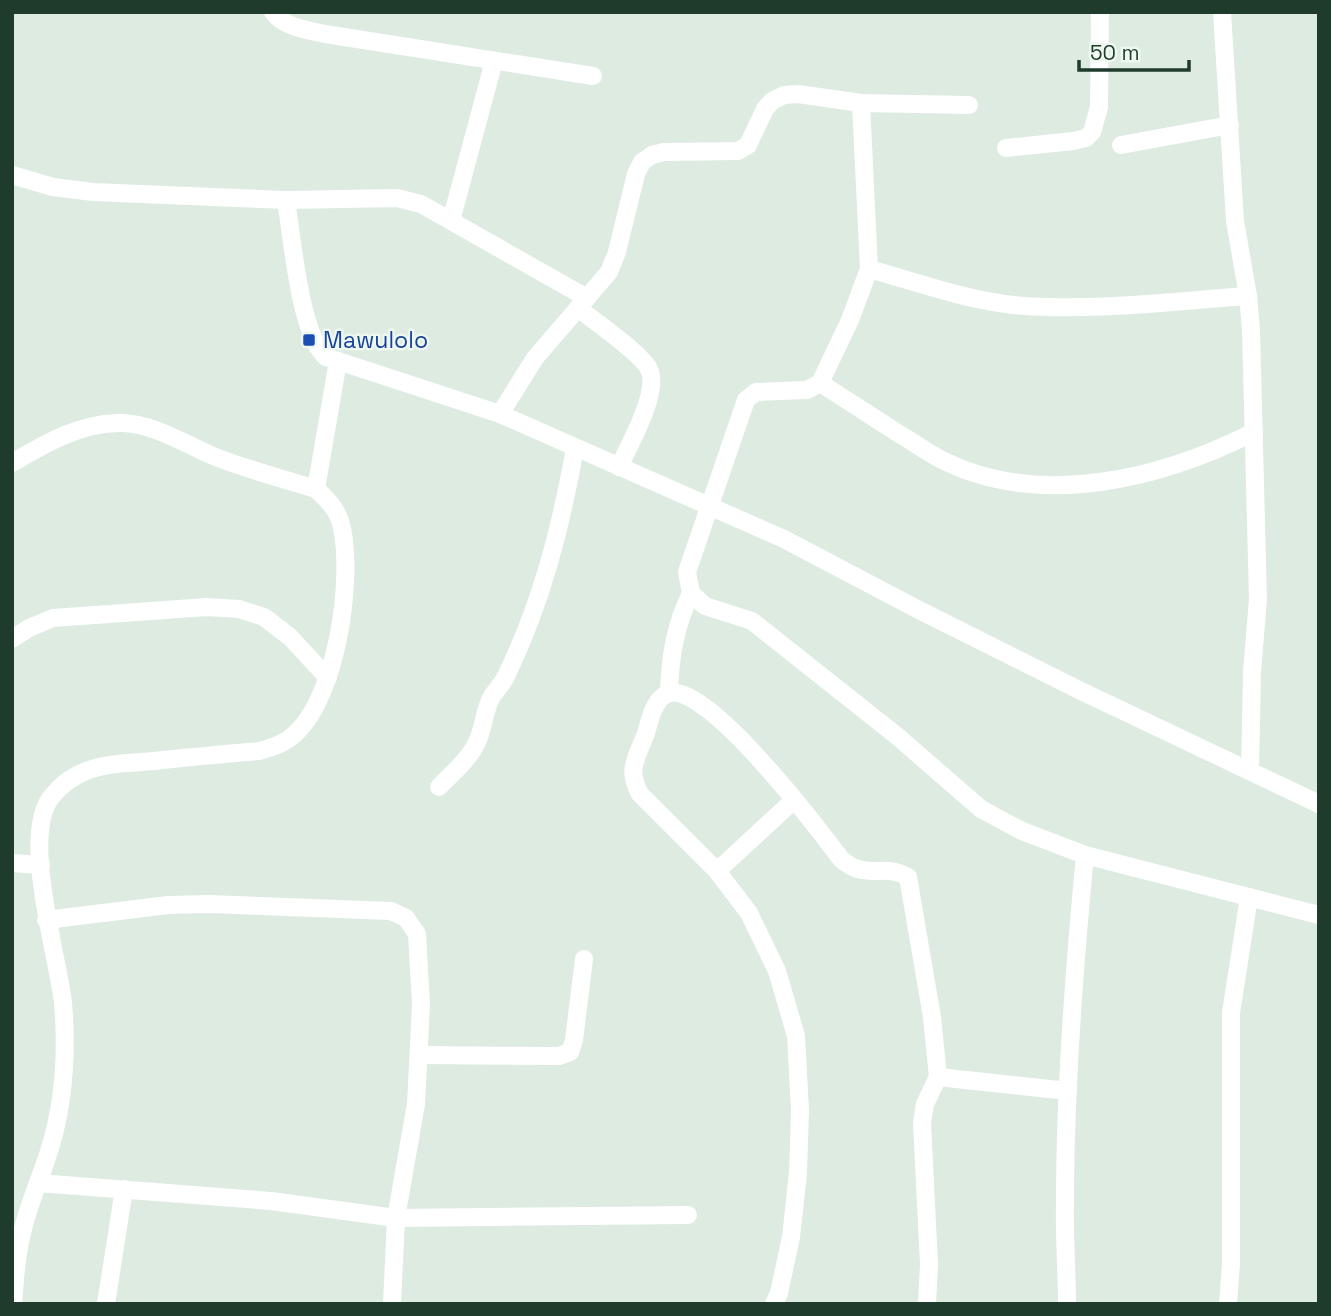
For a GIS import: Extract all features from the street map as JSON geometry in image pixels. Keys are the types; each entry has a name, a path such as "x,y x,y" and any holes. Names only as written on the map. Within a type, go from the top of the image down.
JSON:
{"street":[{"path":"273,12 275,17 289,24 325,34 593,76"},
{"path":"1006,148 1073,141 1086,138 1092,132 1099,107 1100,12"},
{"path":"1222,12 1235,222 1248,296 1254,432 1258,599 1251,683 1250,771"},
{"path":"450,221 494,61"},
{"path":"500,414 535,358 609,272 617,252 636,174 642,162 663,152 738,151 748,145 765,109 772,101 784,95 798,94 861,103 969,106"},
{"path":"861,103 869,269 850,320 820,383 800,391 756,392 746,400 695,542 687,572 691,593 705,606 752,621 897,736 981,809 1022,831 1085,855 1319,915"},
{"path":"1121,145 1230,125"},
{"path":"12,175 53,187 93,192 286,200 397,198 421,204 583,303 638,355 650,370 651,390 644,413 619,467"},
{"path":"286,200 307,324 320,352 338,361 500,414 784,539 1069,685 1319,804"},
{"path":"869,269 974,299 1014,305 1106,306 1248,296"},
{"path":"316,489 338,361"},
{"path":"820,383 941,460 985,477 1026,483 1073,484 1132,477 1205,456 1254,432"},
{"path":"12,463 75,431 124,423 149,428 217,457 316,489 334,506 342,526 345,552 338,642 328,678 299,731 282,744 259,751 111,765 86,772 66,782 50,798 43,814 41,865 46,920 60,975 63,1007 61,1102 51,1144 17,1231 18,1255 13,1304"},
{"path":"439,787 466,759 477,743 491,698 506,677 531,617 558,533 575,448"},
{"path":"669,693 676,628 691,593"},
{"path":"12,639 53,618 207,607 239,608 264,617 290,637 328,678"},
{"path":"774,1304 779,1293 791,1237 798,1173 800,1110 796,1036 777,971 750,913 717,871 640,794 632,780 633,767 658,701 669,693 684,694 727,725 763,760 841,859 853,869 867,872 898,871 908,877 932,1017 938,1077 925,1104 922,1123 929,1264 927,1304"},
{"path":"717,871 794,800"},
{"path":"1067,1304 1065,1203 1068,1091 1076,946 1085,855"},
{"path":"12,863 41,865"},
{"path":"1228,1304 1231,1264 1231,1013 1249,897"},
{"path":"46,920 195,904 391,911 406,918 417,934 420,971 419,1055 415,1117 396,1219 392,1304"},
{"path":"419,1055 559,1056 570,1052 574,1040 584,958"},
{"path":"938,1077 1068,1091"},
{"path":"37,1183 271,1201 396,1219 688,1215"},
{"path":"106,1304 124,1189"}],"place":[{"name":"Mawulolo","path":"309,340"}]}
